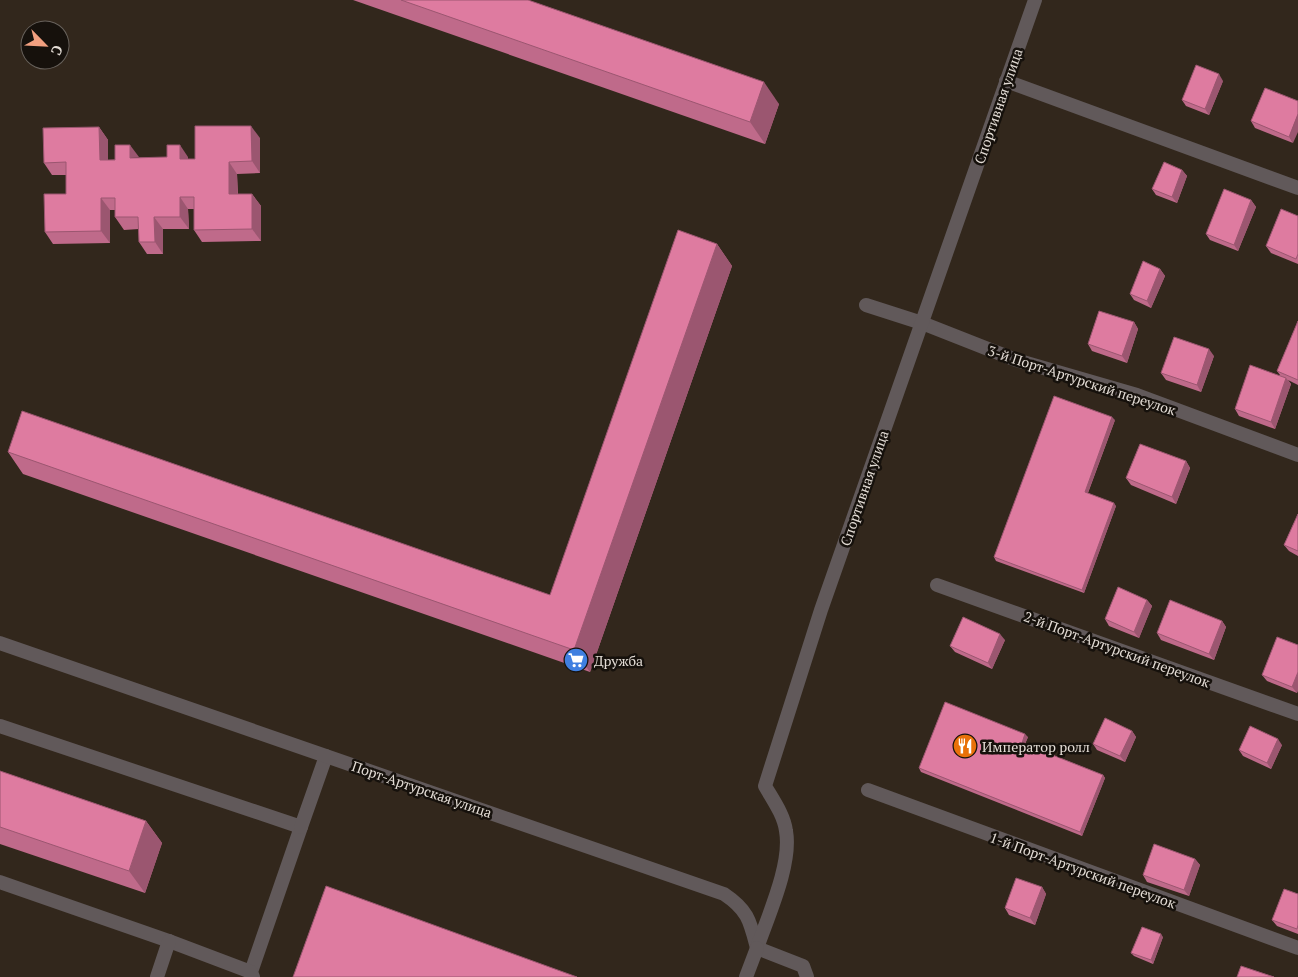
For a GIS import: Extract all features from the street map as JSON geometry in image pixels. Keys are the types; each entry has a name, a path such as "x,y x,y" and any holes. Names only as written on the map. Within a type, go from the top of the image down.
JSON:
{"street":[{"name":"Спортивная улица","path":"746,977 785,867 787,832 779,809 765,786 821,610 1035,0"},
{"path":"1006,81 1298,188"},
{"name":"3-й Порт-Артурский переулок","path":"866,304 922,323 1016,360 1137,395 1298,456"},
{"name":"2-й Порт-Артурский переулок","path":"937,585 1298,714"},
{"name":"Порт-Артурская улица","path":"0,643 724,894 740,904 751,924 757,948"},
{"path":"0,726 301,827"},
{"path":"0,882 169,941 252,974 326,756"},
{"name":"1-й Порт-Артурский переулок","path":"868,790 1298,948"},
{"path":"157,977 169,941"},
{"path":"757,948 803,966 807,977"}],"building":[{"path":"401,0 528,0 764,82 750,122"},
{"path":"1196,65 1219,74 1205,109 1182,100"},
{"path":"1265,88 1298,101 1298,114 1289,137 1251,121"},
{"path":"195,126 251,126 252,161 229,162 229,194 252,194 252,229 194,230 194,197 180,197 180,217 154,217 155,242 139,242 138,217 115,217 115,198 101,198 101,231 45,232 44,194 66,194 66,162 44,163 43,128 99,127 100,160 115,160 115,145 130,145 130,158 167,157 167,145 180,145 180,159 195,159"},
{"path":"1164,162 1182,170 1172,197 1152,189"},
{"path":"1224,189 1251,200 1234,245 1206,234"},
{"path":"1281,209 1298,216 1298,254 1296,259 1266,246"},
{"path":"678,230 717,244 574,650 8,452 22,411 550,595"},
{"path":"1143,261 1160,269 1147,301 1130,294"},
{"path":"1099,311 1134,322 1122,356 1088,344"},
{"path":"1298,321 1298,380 1277,371"},
{"path":"1174,337 1209,349 1197,385 1161,373"},
{"path":"1250,365 1286,378 1271,422 1235,409"},
{"path":"1054,396 1112,417 1085,492 1114,503 1082,590 994,557"},
{"path":"1140,444 1186,461 1172,497 1126,478"},
{"path":"1298,514 1298,551 1284,545"},
{"path":"1118,587 1147,600 1134,632 1105,619"},
{"path":"1170,600 1222,621 1209,654 1157,633"},
{"path":"963,617 1000,634 988,663 950,646"},
{"path":"1277,637 1298,645 1298,672 1292,687 1262,675"},
{"path":"945,702 1025,734 1022,743 1103,775 1080,832 919,768"},
{"path":"1105,718 1132,731 1120,756 1093,744"},
{"path":"1250,726 1278,739 1267,763 1239,750"},
{"path":"0,771 146,821 129,871 0,827"},
{"path":"1154,844 1195,859 1184,890 1143,875"},
{"path":"1016,878 1042,887 1030,918 1005,908"},
{"path":"326,886 577,977 293,977"},
{"path":"1284,889 1298,894 1297,929 1272,920"},
{"path":"1142,927 1161,934 1151,960 1131,953"},
{"path":"1241,966 1274,977 1237,977"}],"place":[{"name":"Дружба","path":"576,660"},
{"name":"Император ролл","path":"965,746"}]}
